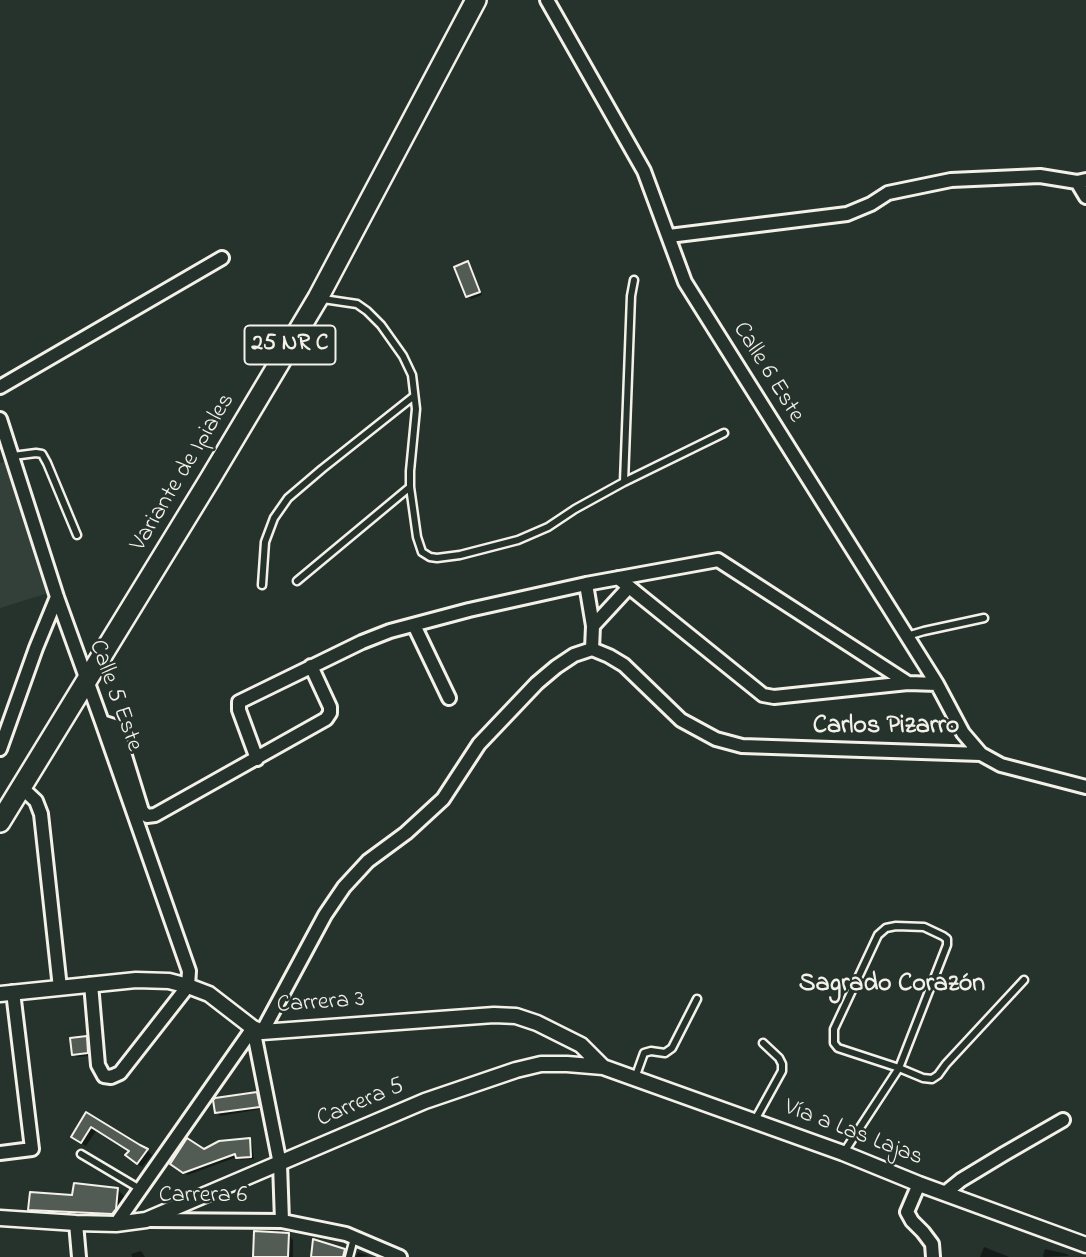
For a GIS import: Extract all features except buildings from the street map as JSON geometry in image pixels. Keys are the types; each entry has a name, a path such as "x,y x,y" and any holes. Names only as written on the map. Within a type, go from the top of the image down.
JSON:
{"highway":[{"name":"Variante de Ipiales","path":"1,816 210,479 318,298 476,0"}],"street":[{"name":"Calle 6 Este","path":"547,0 644,171 685,282 937,684 963,733 981,754"},
{"path":"669,236 847,214 888,193 951,180 1040,176 1081,181 1086,197"},
{"path":"0,387 222,258"},
{"name":"Calle 5 Este","path":"0,419 57,597 189,971 188,986"},
{"path":"257,759 239,710 239,702 362,642 390,631 469,610 586,584 624,583 718,560 908,683"},
{"path":"593,626 624,583"},
{"path":"624,583 763,695 774,697 908,683 937,684"},
{"path":"586,584 593,626 592,649"},
{"path":"0,750 57,597"},
{"path":"414,625 449,698"},
{"path":"116,1224 258,1030 344,887 368,861 406,833 443,799 479,744 537,684 574,655 592,649 609,656 624,665 681,720 716,739 742,746 981,754 1001,765 1086,787"},
{"path":"102,722 114,726 119,734 142,811 147,816 155,816 326,719 330,706 311,666"},
{"path":"21,787 36,801 41,814 60,988"},
{"name":"Carrera 3","path":"7,993 136,980 169,981 209,994 258,1030 494,1015 516,1016 537,1023 581,1045 603,1066"},
{"path":"91,984 98,1065 104,1076 111,1077 120,1073 188,986"},
{"path":"0,1153 32,1149 7,993"},
{"path":"258,1030 280,1164 282,1221"},
{"name":"Carrera 5","path":"146,1220 425,1101 516,1070 541,1064 603,1066"},
{"name":"Vía a Las Lajas","path":"603,1066 844,1153 919,1184 1086,1245"},
{"path":"945,1193 961,1180 1063,1120"},
{"path":"919,1184 907,1212 932,1244 933,1257"},
{"name":"Carrera 6","path":"0,1218 116,1224 146,1220 282,1221 346,1234 400,1257"},
{"path":"76,1223 79,1257"}],"lane":[{"path":"624,482 631,296 634,280"},
{"path":"318,298 357,304 381,324 404,356 412,375 416,409 410,487 419,545 422,552 430,557 460,555 518,540 548,527 624,482 724,433"},
{"path":"262,585 265,542 274,518 288,498 414,396"},
{"path":"13,456 42,454 77,535"},
{"path":"297,581 410,487"},
{"path":"907,636 984,618"},
{"path":"844,1153 899,1068 947,945 947,939 943,936 924,928 896,926 886,928 878,935 834,1028 834,1043 838,1048 899,1068 923,1078 932,1079 938,1075 1024,980"},
{"path":"635,1078 644,1053 664,1053 676,1044 697,999"},
{"path":"754,1121 782,1071 779,1058 763,1043"},
{"path":"81,1154 140,1189"},
{"path":"349,1257 354,1238"}],"shaded area":[{"path":"8,461 48,593 0,608 0,463"}],"district":[{"name":"Carlos Pizarro","path":"886,728"},
{"name":"Sagrado Corazón","path":"892,986"}]}
